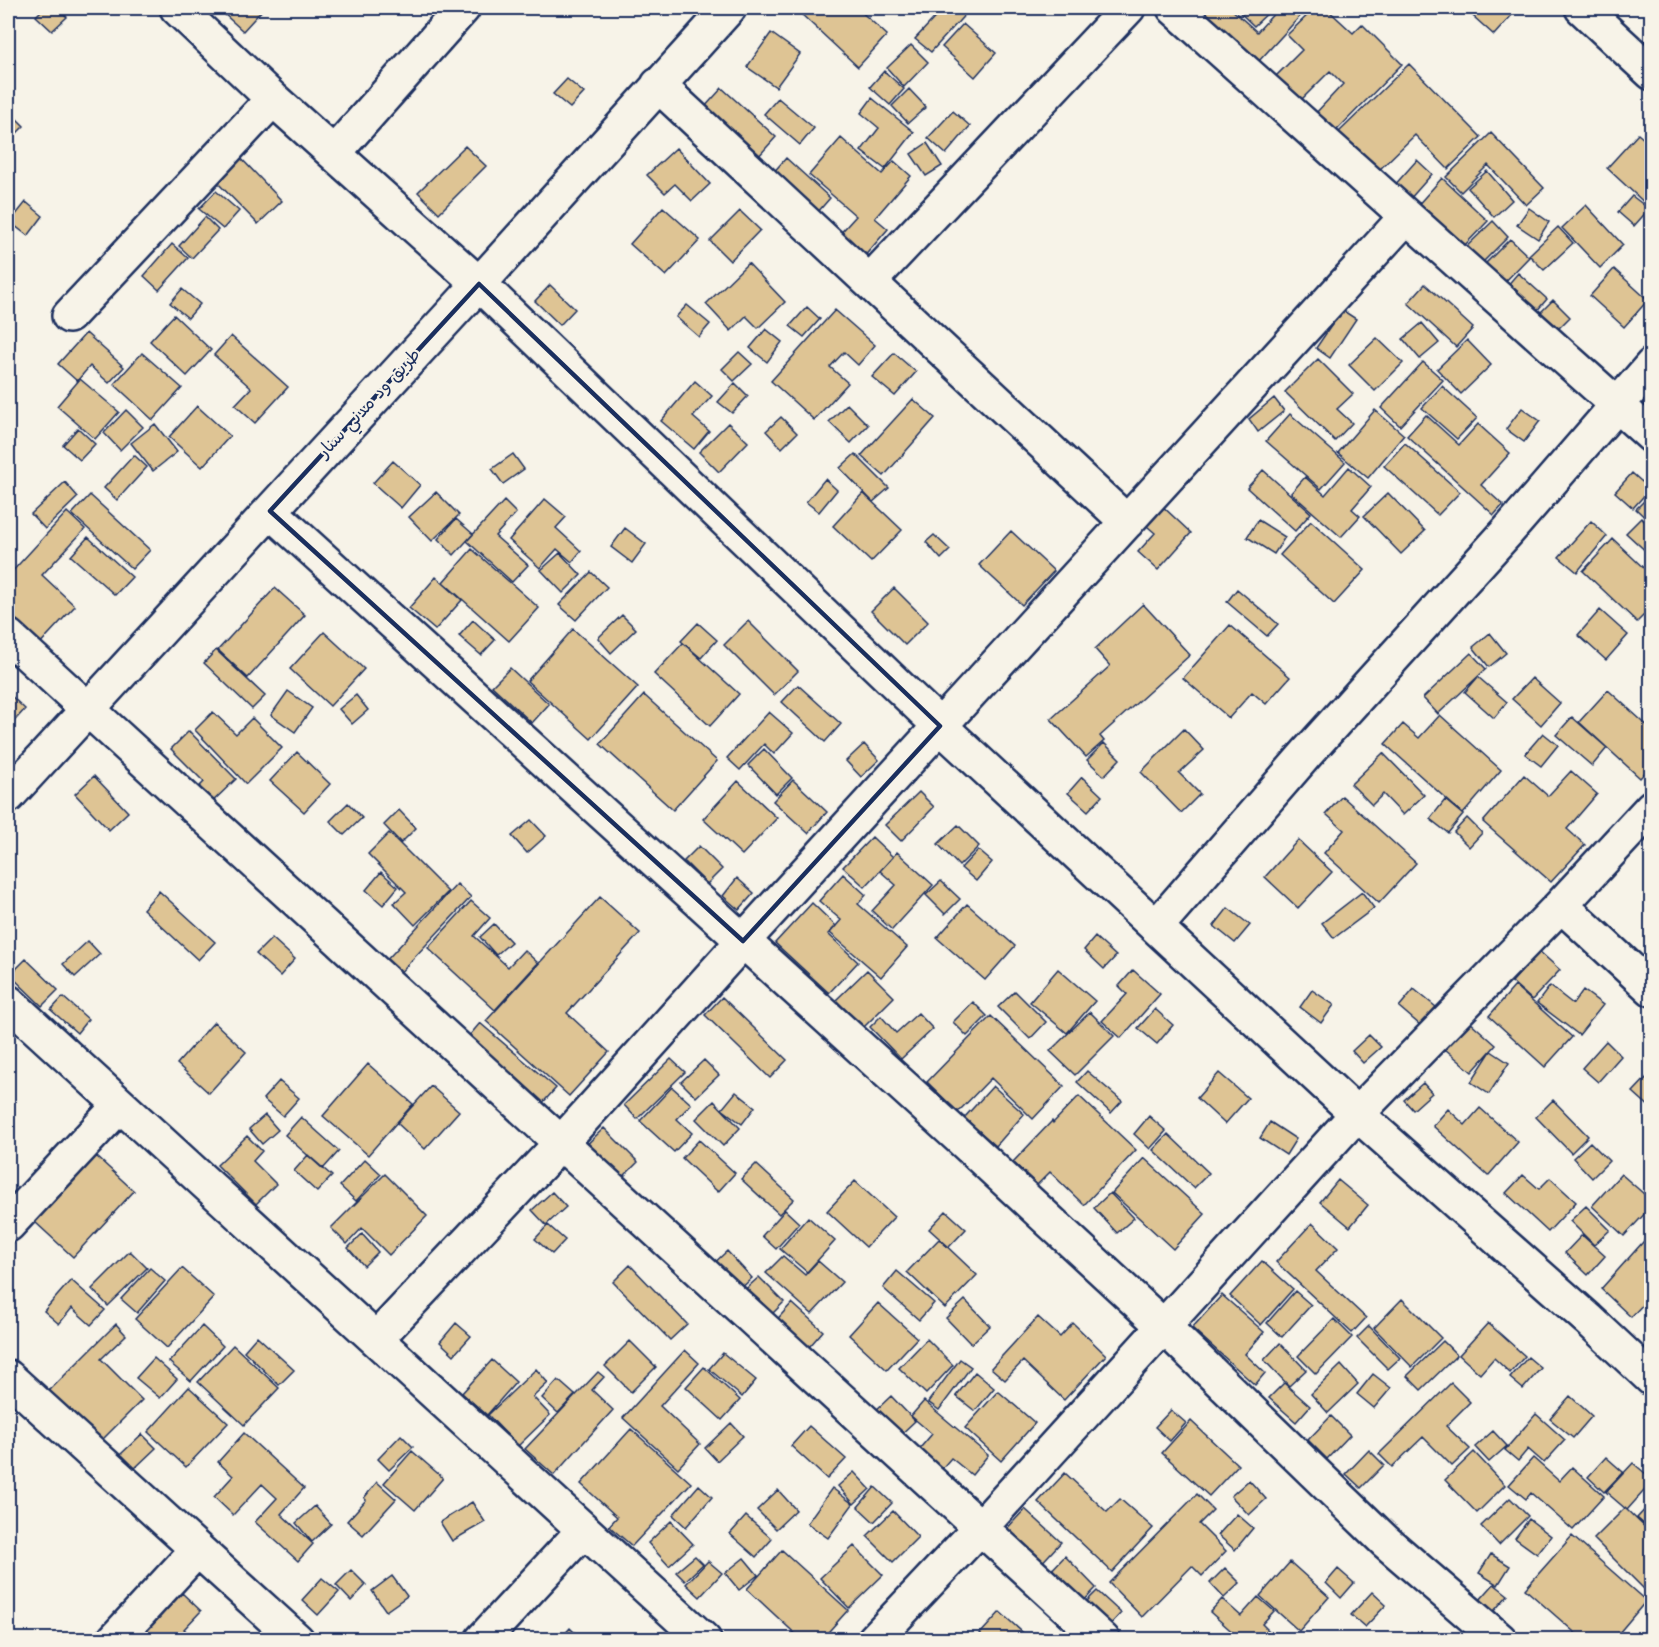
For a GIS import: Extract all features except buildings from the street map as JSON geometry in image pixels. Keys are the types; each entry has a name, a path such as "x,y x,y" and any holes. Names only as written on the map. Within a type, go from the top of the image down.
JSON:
{"street":[{"path":"334,153 463,8"},
{"name":"طريق ود مدني سنار","path":"8,796 479,284 729,8"},
{"path":"870,281 1128,8"},
{"path":"1174,8 1652,436"},
{"path":"1582,8 1652,73"},
{"path":"192,13 273,99 479,284 940,726 1357,1114 1588,1319 1652,1379"},
{"path":"658,85 1127,522"},
{"path":"69,316 273,99"},
{"path":"376,1339 562,1142 1406,217"},
{"path":"1156,927 1307,753 1508,531 1652,365"},
{"path":"270,511 961,1139 1163,1326 1385,1541 1500,1640"},
{"path":"8,636 1104,1640"},
{"path":"874,1640 980,1528 1357,1114 1561,905 1652,807"},
{"path":"1561,905 1652,989"},
{"path":"8,1002 704,1640"},
{"path":"8,1225 120,1105"},
{"path":"8,1377 297,1640"},
{"path":"483,1640 584,1530"},
{"path":"114,1640 197,1550"}],"highlighted area":[{"path":"479,284 940,726 743,941 270,511"}]}
